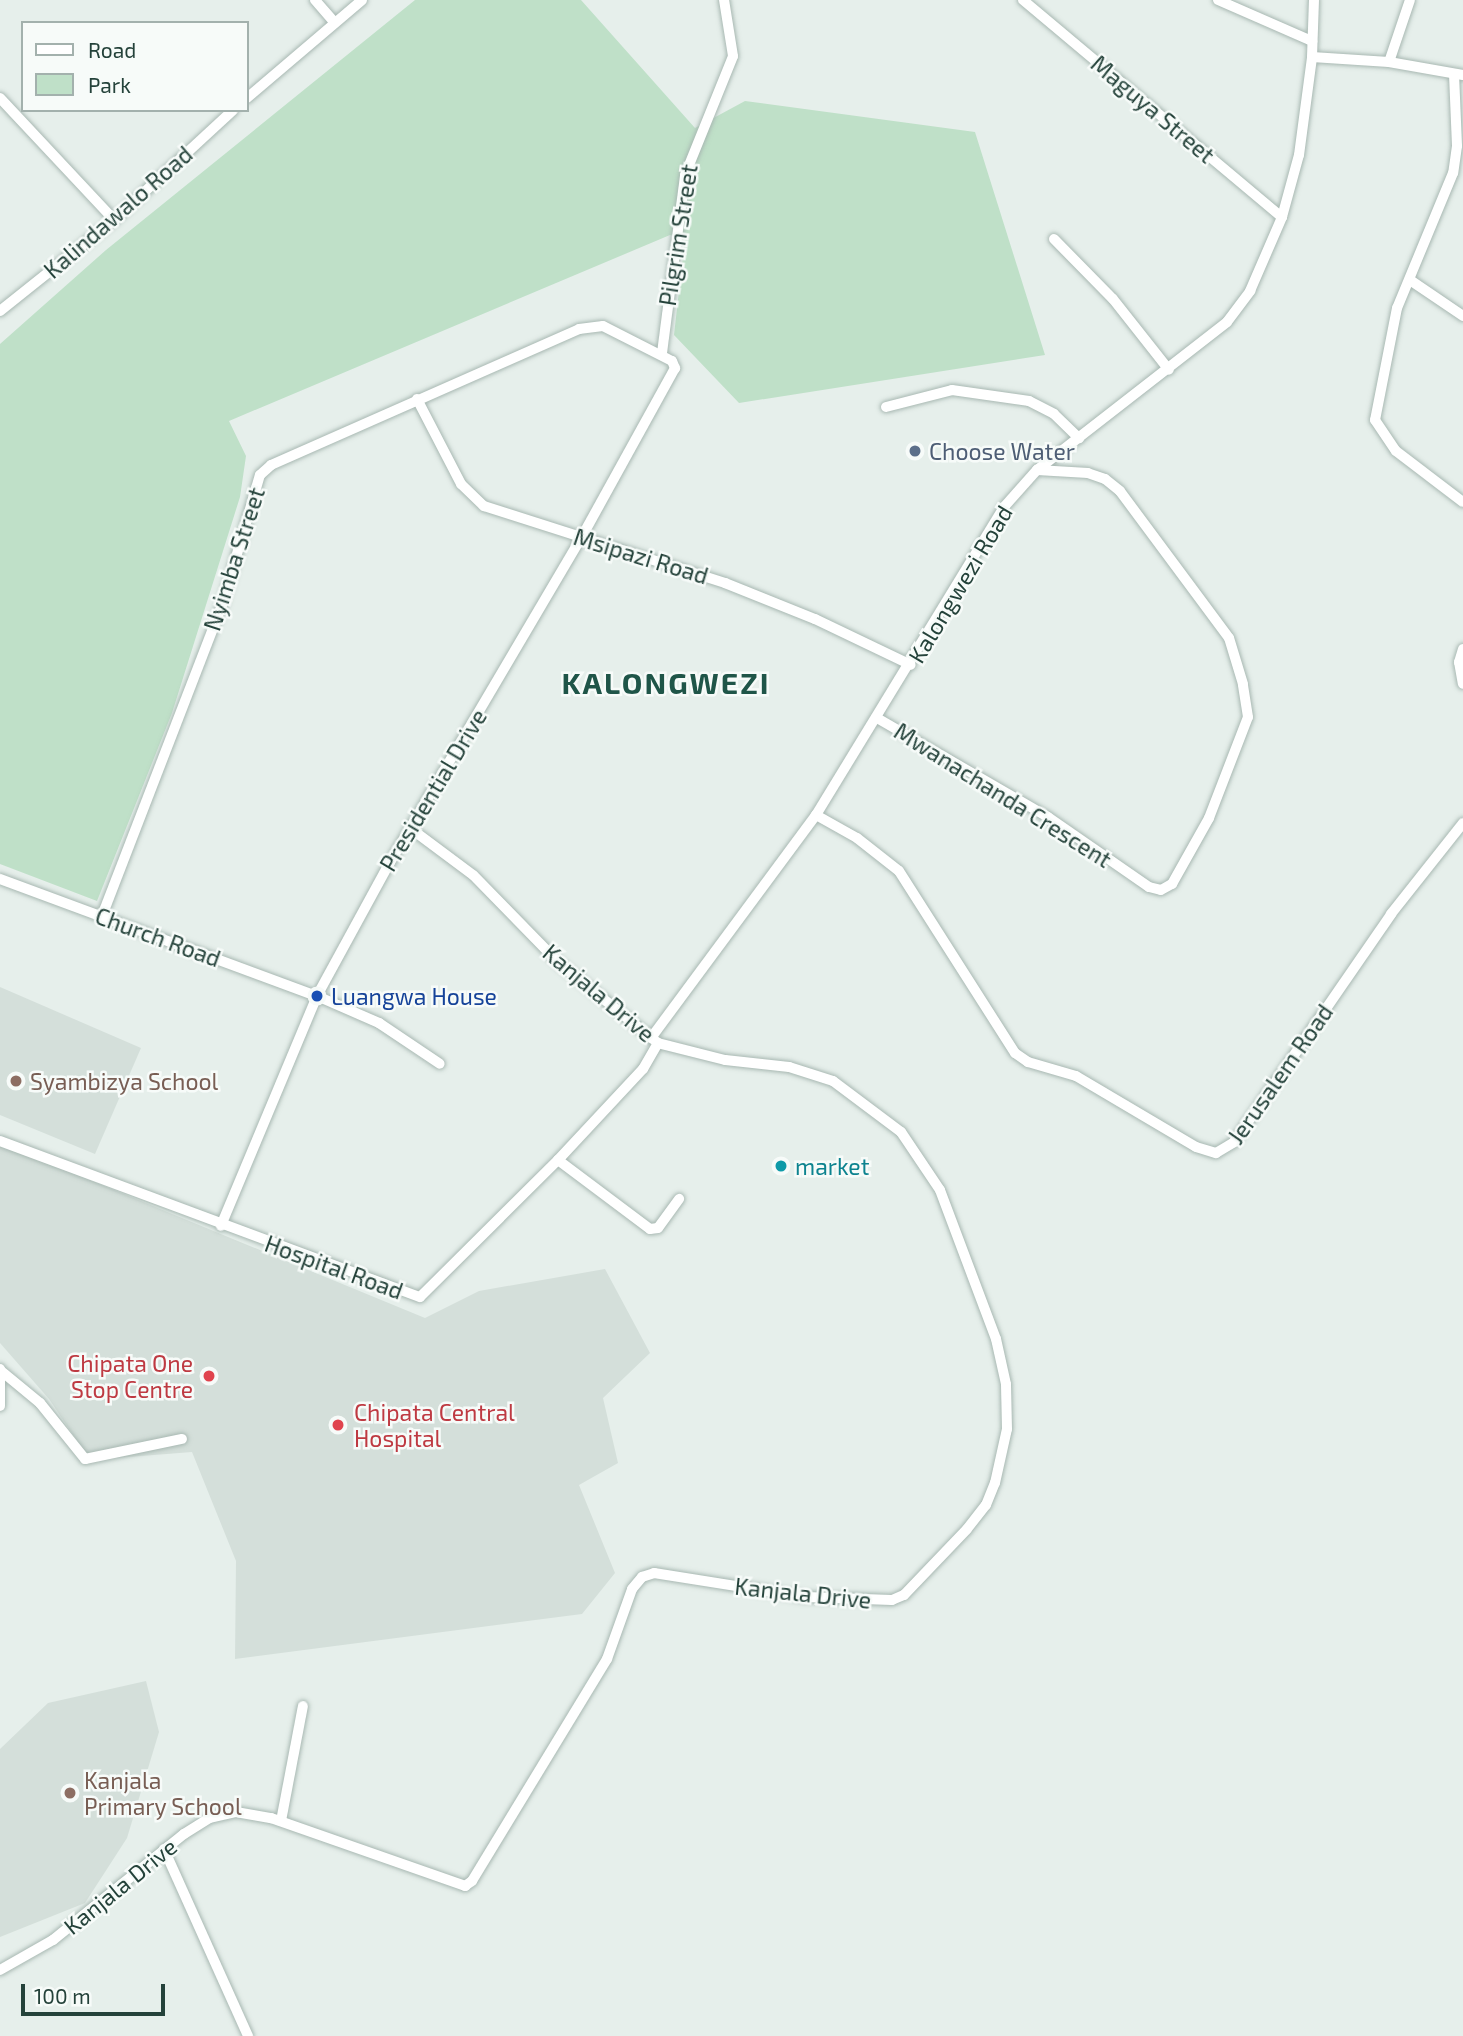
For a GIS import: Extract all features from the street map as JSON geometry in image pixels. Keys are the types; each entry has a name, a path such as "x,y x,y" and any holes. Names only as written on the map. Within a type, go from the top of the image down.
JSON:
{"street":[{"path":"315,0 335,23"},
{"path":"248,97 362,0"},
{"name":"Pilgrim Street","path":"662,353 684,175 733,56 724,0"},
{"name":"Maguya Street","path":"1023,0 1282,217"},
{"path":"1218,0 1312,41"},
{"name":"Kalongwezi Road","path":"655,1041 816,816 911,665 1004,506 1037,470 1169,370 1239,307 1282,217 1299,155 1312,57 1314,0"},
{"path":"1389,62 1410,0"},
{"path":"1312,57 1389,62 1459,74 1457,146 1453,173 1388,341 1375,420 1396,451 1463,502"},
{"path":"0,98 114,220"},
{"name":"Kalindawalo Road","path":"0,311 114,220 231,112"},
{"path":"1054,239 1113,299 1169,370"},
{"path":"1410,280 1463,316"},
{"name":"Nyimba Street","path":"102,916 223,602 260,475 271,465 579,329 603,326 662,353 675,368"},
{"name":"Presidential Drive","path":"221,1226 317,996 410,828 581,538 675,368"},
{"path":"886,407 952,390 1029,401 1054,414 1079,438"},
{"name":"Msipazi Road","path":"417,399 471,498 581,538 773,601 911,665"},
{"name":"Mwanachanda Crescent","path":"877,718 1048,817 1149,887 1161,890 1172,884 1209,818 1248,717 1243,684 1228,638 1120,491 1105,479 1088,473 1037,470"},
{"path":"1463,649 1459,662 1463,684"},
{"name":"Jerusalem Road","path":"816,816 857,838 900,871 1015,1053 1028,1062 1076,1076 1196,1147 1216,1153 1234,1142 1391,914 1463,823"},
{"name":"Kanjala Drive","path":"0,1970 53,1940 164,1849 210,1818 236,1812 281,1821 465,1886 472,1881 607,1659 632,1589 642,1577 654,1573 806,1597 892,1600 904,1595 986,1505 1002,1455 1006,1384 996,1339 940,1190 921,1157 901,1132 832,1081 789,1067 725,1060 655,1041 560,964 473,875 410,828"},
{"name":"Church Road","path":"0,879 317,996 379,1023 440,1064"},
{"name":"Hospital Road","path":"0,1141 221,1226 420,1297 558,1160 643,1069 655,1041"},
{"path":"558,1160 650,1229 658,1228 679,1199"},
{"path":"0,1369 0,1406"},
{"path":"0,1369 40,1403 85,1459 182,1439"},
{"path":"281,1821 303,1706"},
{"path":"164,1849 248,2036"}],"shaded area":[{"path":"0,987 141,1048 95,1154 0,1115"},
{"name":"Chipata Central Hospital","path":"0,1143 425,1318 479,1291 605,1269 650,1353 603,1398 618,1463 579,1485 615,1573 582,1614 235,1659 236,1561 192,1452 90,1460 49,1399 0,1343"},
{"name":"Kanjala Primary School","path":"146,1681 159,1732 127,1838 85,1903 0,1937 0,1749 48,1703"}],"green space":[{"path":"415,0 581,0 695,128 745,101 975,132 1045,355 739,403 674,335 685,238 670,235 229,421 246,456 240,497 172,713 97,901 0,864 0,344 106,250"}],"place":[{"name":"Choose Water","path":"915,451"},
{"name":"Luangwa House","path":"317,996"},
{"name":"Syambizya School","path":"16,1081"},
{"name":"market","path":"781,1166"},
{"name":"Chipata One Stop Centre","path":"209,1376"},
{"name":"Chipata Central Hospital","path":"338,1425"},
{"name":"Kanjala Primary School","path":"70,1793"}],"district":[{"name":"KALONGWEZI","path":"666,682"}]}
